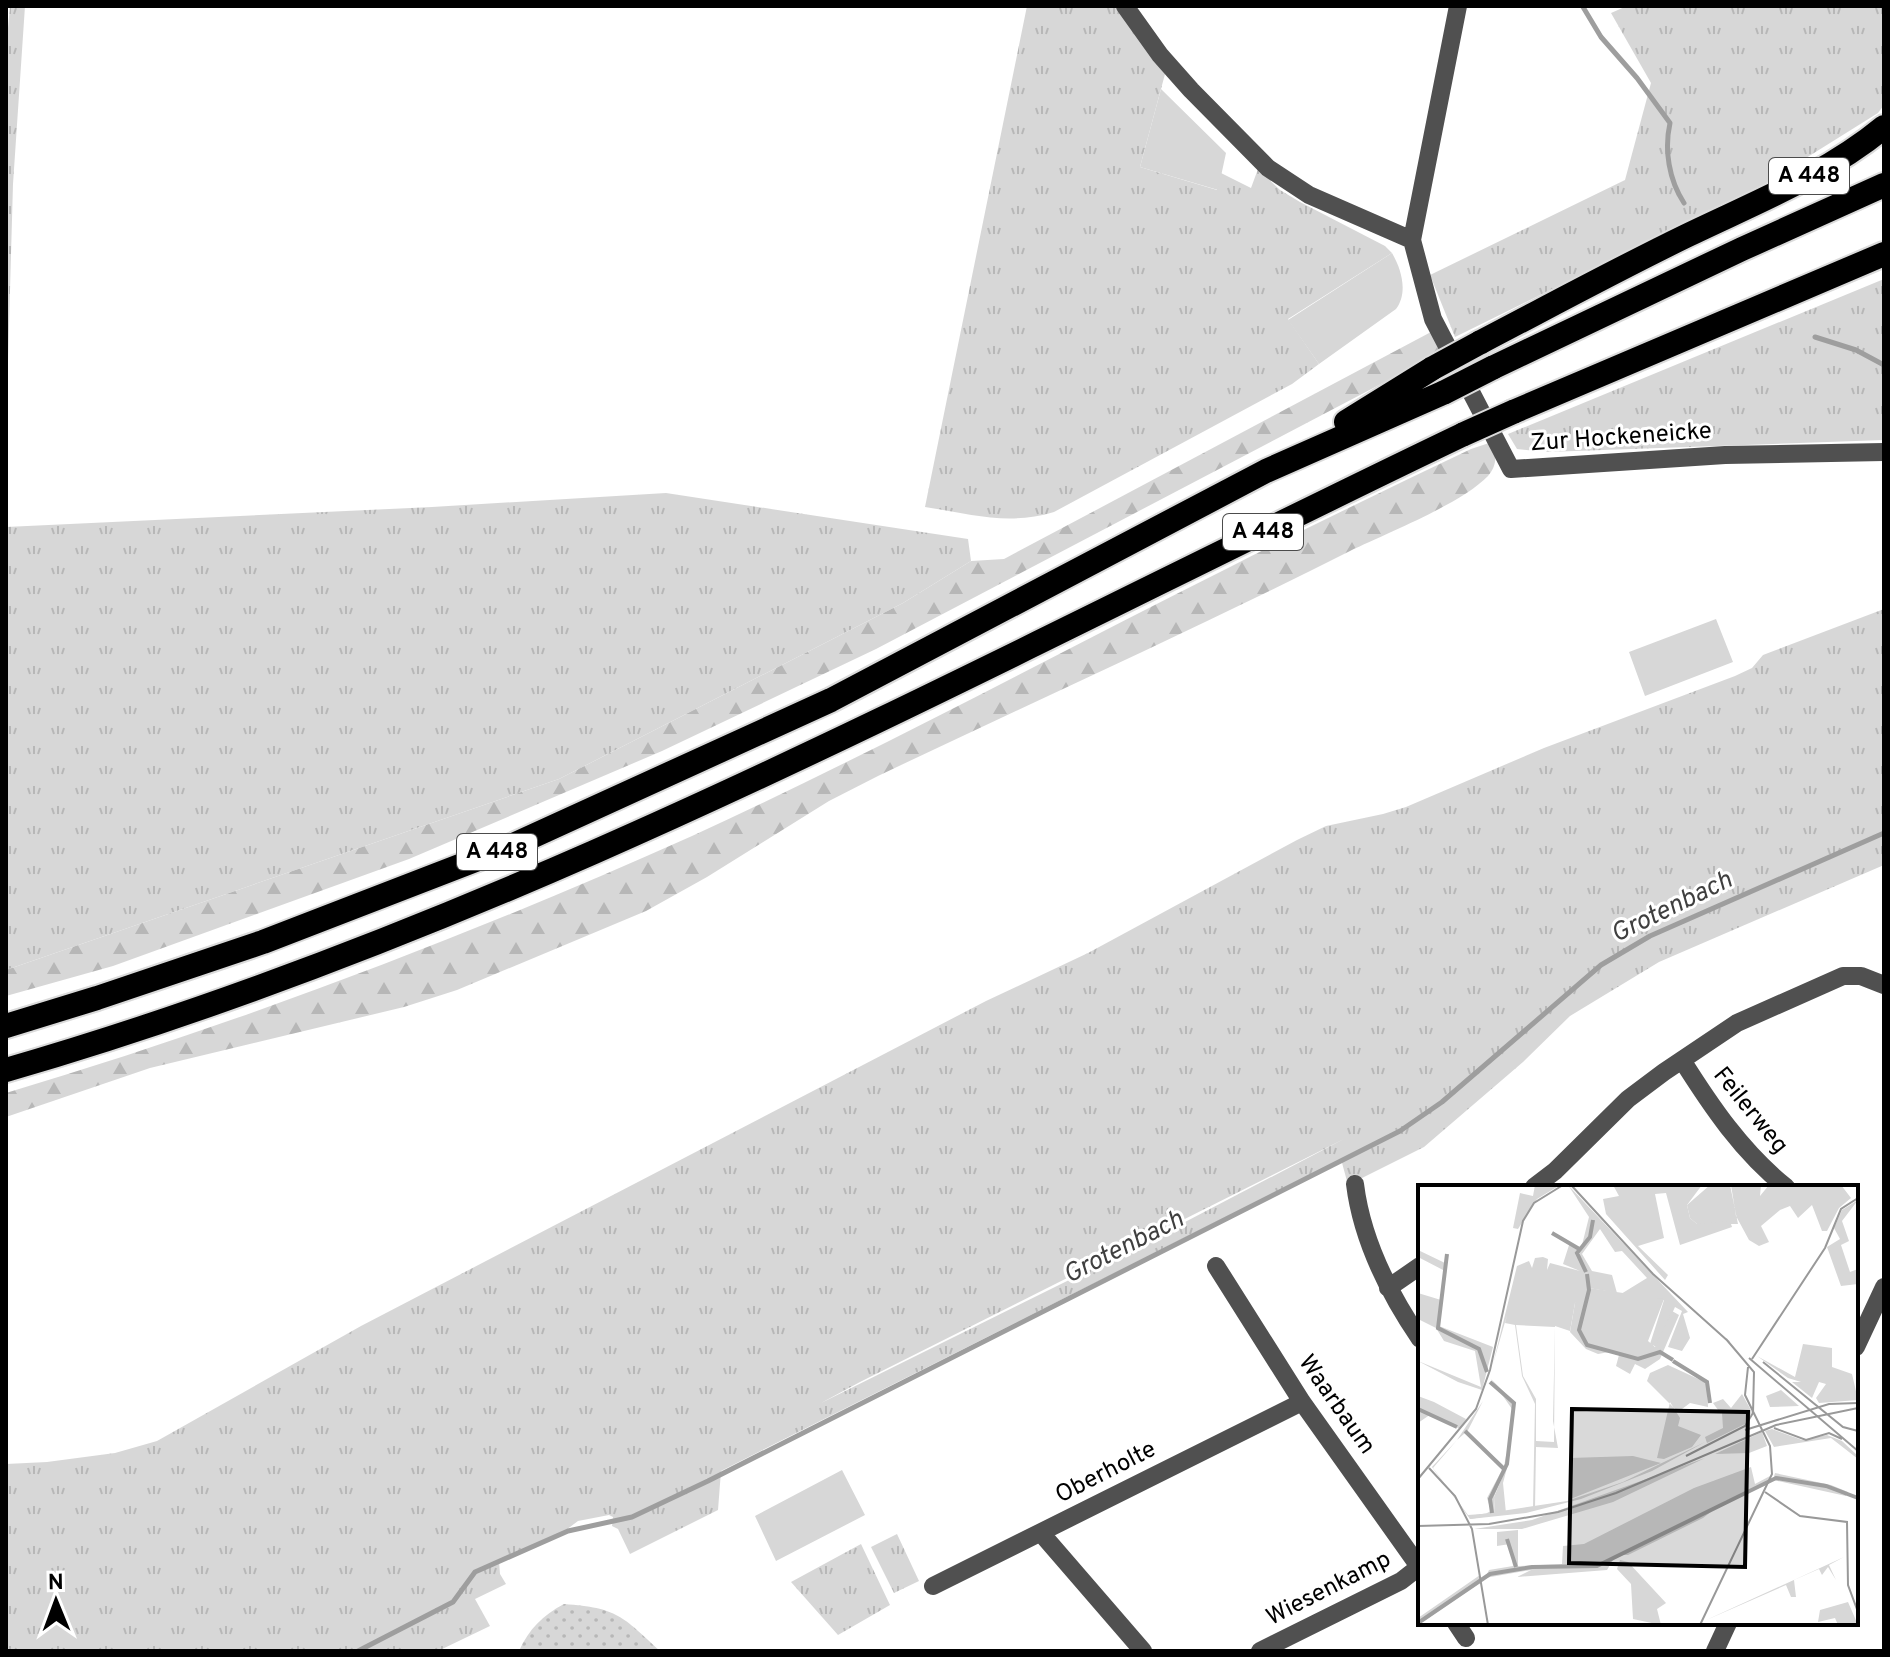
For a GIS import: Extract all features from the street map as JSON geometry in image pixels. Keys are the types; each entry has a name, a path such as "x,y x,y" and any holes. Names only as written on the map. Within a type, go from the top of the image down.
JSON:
{"highway":[{"name":"A 448","path":"6,1026 263,942 509,847 831,700 1266,471 1479,343 1604,277 1823,170 1884,127"},
{"name":"A 448","path":"1266,471 1445,392 1742,249 1884,185"},
{"name":"A 448","path":"6,1070 308,970 494,897 629,839 774,773 1464,434 1884,254"}],"street":[{"path":"1125,6 1180,78 1268,168 1309,195 1412,240 1458,6"},
{"name":"Zur Hockeneicke","path":"1412,240 1433,319 1511,469 1725,455 1884,452"},
{"path":"1540,1185 1560,1179 1628,1099 1745,1019 1843,976 1861,976 1884,985"},
{"name":"Feilerweg","path":"1682,1060 1759,1165 1784,1185"},
{"path":"1355,1184 1362,1221 1388,1288 1418,1336"},
{"name":"Waarbaum","path":"1216,1266 1302,1402 1418,1565"},
{"path":"1388,1288 1418,1267"},
{"path":"1858,1343 1884,1287"},
{"name":"Oberholte","path":"933,1586 1302,1402"},
{"path":"1041,1533 1143,1651"},
{"name":"Wiesenkamp","path":"1260,1651 1401,1581 1418,1569"},
{"path":"1715,1651 1727,1625"}],"green space":[{"path":"10,6 25,6 13,184 6,432 6,50"},
{"path":"1027,6 1116,6 1165,74 1140,167 1217,190 1221,173 1251,188 1258,169 1280,190 1385,246 1392,253 1288,319 1319,364 1292,384 1054,512 1005,518 925,507"},
{"path":"1627,6 1884,6 1884,105 1878,113 1763,185 1455,337 1430,275 1625,180 1651,83 1611,13"},
{"path":"1161,89 1226,153 1218,190 1140,167"},
{"path":"1392,253 1402,281 1400,303 1319,364 1288,320"},
{"path":"1884,279 1884,440 1546,452 1517,449 1508,434"},
{"path":"1431,332 1440,353 876,649 662,751 409,859 113,966 6,996 6,970 559,779 903,603 971,561 1004,559"},
{"path":"1492,442 1495,460 1488,476 1476,487 1442,507 878,776 829,801 646,911 457,990 404,1007 150,1068 6,1117 6,1093 181,1037 353,976 524,908 692,836 896,737 1321,521 1471,449"},
{"path":"666,493 968,539 971,561 903,603 559,779 6,970 6,527"},
{"path":"1884,609 1884,865 1659,962 1570,1016 1523,1062 1424,1147 1348,1185 1341,1159 721,1471 718,1510 630,1554 618,1529 612,1526 613,1517 609,1515 578,1521 562,1533 499,1561 500,1574 506,1584 475,1599 490,1626 438,1651 6,1651 6,1464 115,1453 157,1441 361,1326 986,1001 1088,953 1297,840 1326,826 1406,807 1544,748 1735,676 1752,668 1763,655","holes":["1344,1139 1164,1233 821,1403"]},
{"path":"1716,619 1733,662 1645,696 1629,652"},
{"path":"842,1470 865,1515 776,1561 755,1516"},
{"path":"897,1534 919,1581 894,1593 871,1547"},
{"path":"861,1544 890,1605 838,1635 791,1582"},
{"path":"564,1604 608,1611 637,1629 660,1651 519,1651 537,1623"}],"waterway":[{"path":"1583,7 1601,37 1637,78 1670,123 1669,164 1684,203"},
{"path":"1815,337 1856,350 1884,365"},
{"name":"Grotenbach","path":"358,1651 453,1602 475,1572 568,1531 632,1517 708,1481 1400,1131 1442,1102 1601,965 1650,936 1884,833"}]}
